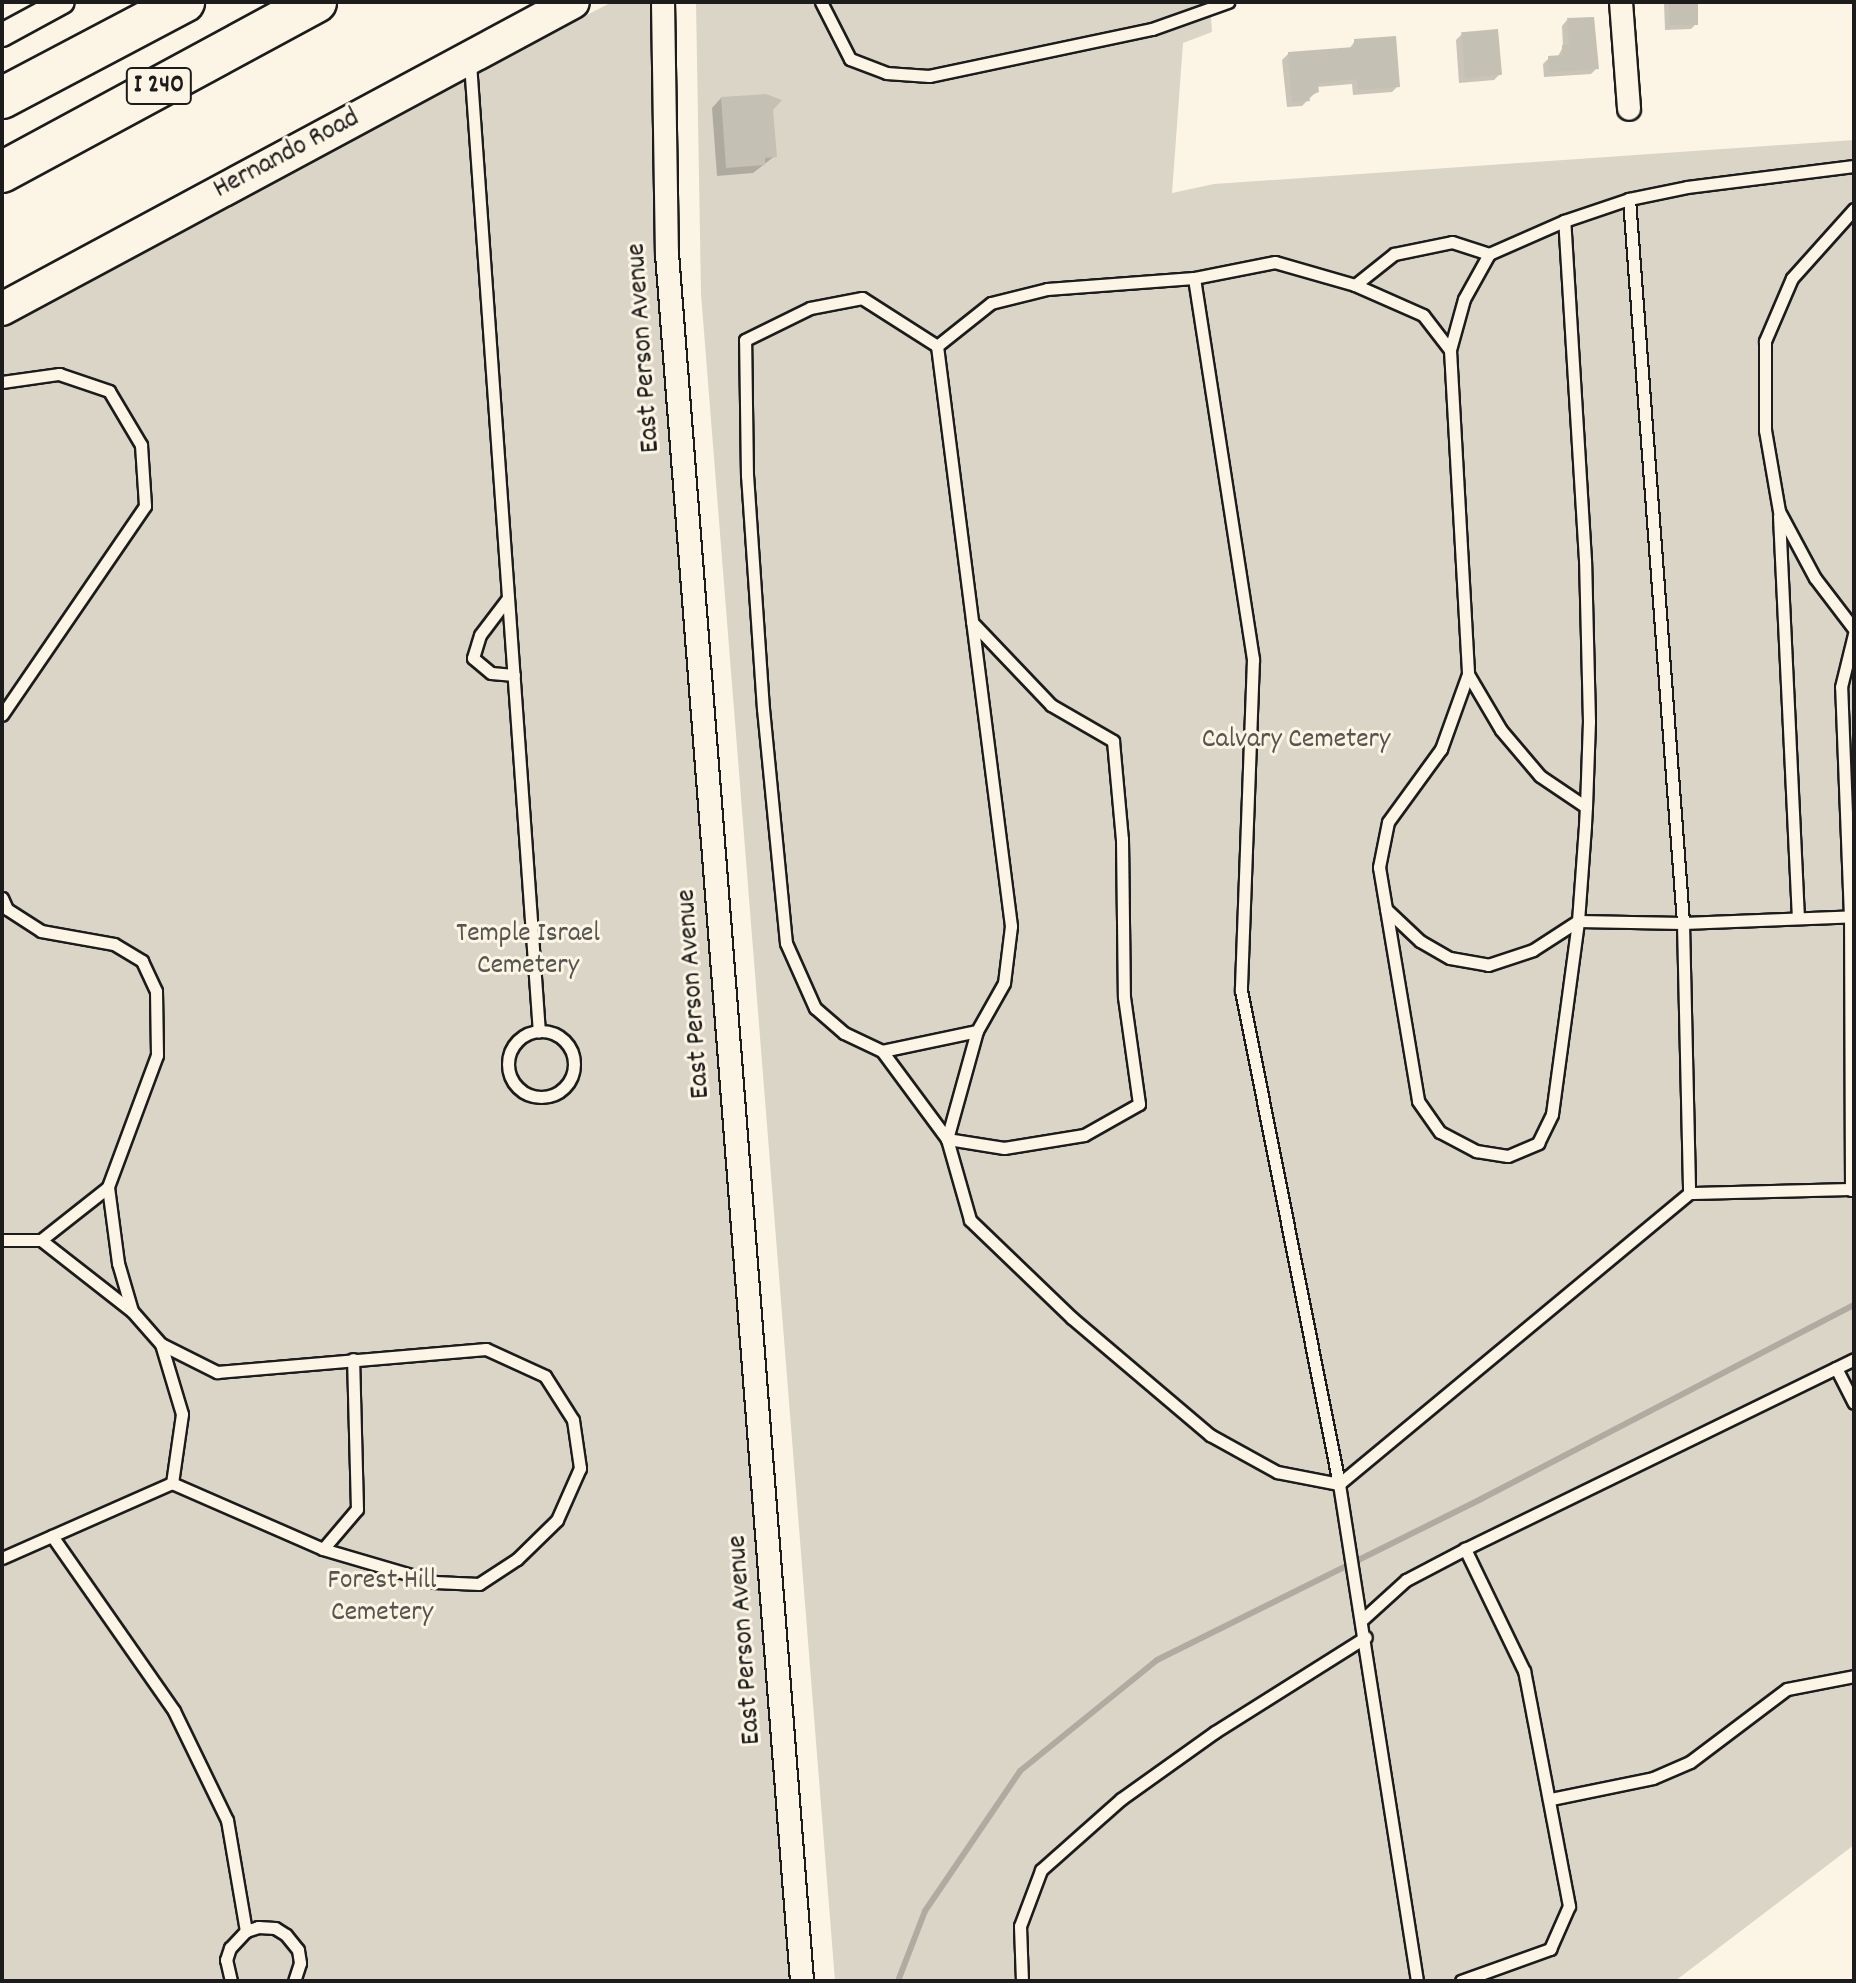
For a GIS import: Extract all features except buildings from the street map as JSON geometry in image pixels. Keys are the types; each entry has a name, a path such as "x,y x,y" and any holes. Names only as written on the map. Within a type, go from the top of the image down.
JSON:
{"highway":[{"name":"I 240","path":"2,98 184,2"},
{"name":"I 240","path":"2,172 316,2"}],"street":[{"path":"2,35 63,2"},
{"name":"Hernando Road","path":"2,309 573,2"},
{"name":"East Person Avenue","path":"663,2 667,254 802,1981"},
{"path":"1621,2 1629,109"}],"lane":[{"path":"821,2 850,59 886,73 929,76 1152,29 1228,2"},
{"path":"470,57 539,1032"},
{"path":"1564,221 1585,560 1589,721 1586,807 1578,921 1552,1114 1538,1143 1508,1156 1476,1151 1440,1132 1418,1101 1379,867 1388,822 1441,749 1468,674 1450,350 1464,299 1489,254 1564,221 1629,199 1687,187 1854,166"},
{"path":"1629,199 1683,923 1689,1193"},
{"path":"1798,918 1779,511 1765,430 1765,341 1792,278 1854,209"},
{"path":"1355,285 1394,254 1452,242 1489,254"},
{"path":"937,346 991,303 1047,289 1194,278 1275,262 1355,285 1423,315 1450,350"},
{"path":"1194,278 1253,659 1241,990 1349,1533 1417,1981"},
{"path":"937,346 862,298 810,308 745,340 748,491 763,709 786,943 815,1008 844,1033 882,1051 947,1139 970,1220 1072,1318 1210,1435 1277,1472 1339,1484"},
{"path":"937,346 1011,926 1004,983 977,1031 947,1139"},
{"path":"2,382 59,374 109,391 141,445 145,506 3,710"},
{"path":"1339,1484 1689,1193 1853,1189 1852,916 1841,687 1854,631 1815,578 1779,511"},
{"path":"508,598 480,635 473,658 491,673 514,675"},
{"path":"947,1139 1004,1148 1084,1135 1139,1104 1124,997 1122,839 1113,741 1051,705 972,622"},
{"path":"1468,674 1501,730 1540,776 1586,807"},
{"path":"2,898 7,909 41,931 114,944 123,949 142,961 156,991 157,1055 108,1187 118,1263 132,1311"},
{"path":"1386,909 1420,941 1450,958 1488,965 1533,950 1578,921 1683,923 1852,916"},
{"path":"882,1051 977,1031"},
{"path":"539,1032 560,1037 573,1056 571,1078 556,1095 544,1098 528,1095 518,1088 508,1069 509,1057 519,1040 539,1032"},
{"path":"41,1240 108,1187"},
{"path":"2,1240 41,1240 132,1311 161,1344 217,1372 486,1349 545,1376 573,1420 580,1468 557,1520 517,1559 479,1584 435,1582 323,1549 172,1483 2,1558"},
{"path":"161,1344 182,1414 172,1483"},
{"path":"323,1549 357,1509 353,1359"},
{"path":"1363,1619 1406,1580 1854,1359"},
{"path":"1836,1368 1854,1403"},
{"path":"52,1536 174,1711 188,1738 227,1820 246,1931"},
{"path":"1461,1981 1550,1949 1569,1906 1551,1799 1524,1671 1465,1549"},
{"path":"1022,1981 1020,1926 1041,1870 1121,1799 1203,1740 1366,1637"},
{"path":"1551,1799 1653,1778 1690,1762 1787,1689 1854,1676"},
{"path":"231,1981 226,1960 230,1948 246,1931 258,1927 275,1928 286,1935 298,1950 300,1963 294,1981"}],"green space":[{"name":"Forest Hill Cemetery","path":"612,2 651,2 728,1145 790,1981 2,1981 2,322 290,168"},
{"name":"Calvary Cemetery","path":"696,2 1210,2 1212,32 1183,43 1172,193 1214,184 1854,140 1854,1845 1675,1981 835,1981 701,294"}],"waterway":[{"path":"898,1981 925,1911 1020,1771 1157,1660 1481,1499 1854,1305"}],"park label":[{"name":"Temple Israel Cemetery","path":"528,951"}]}
